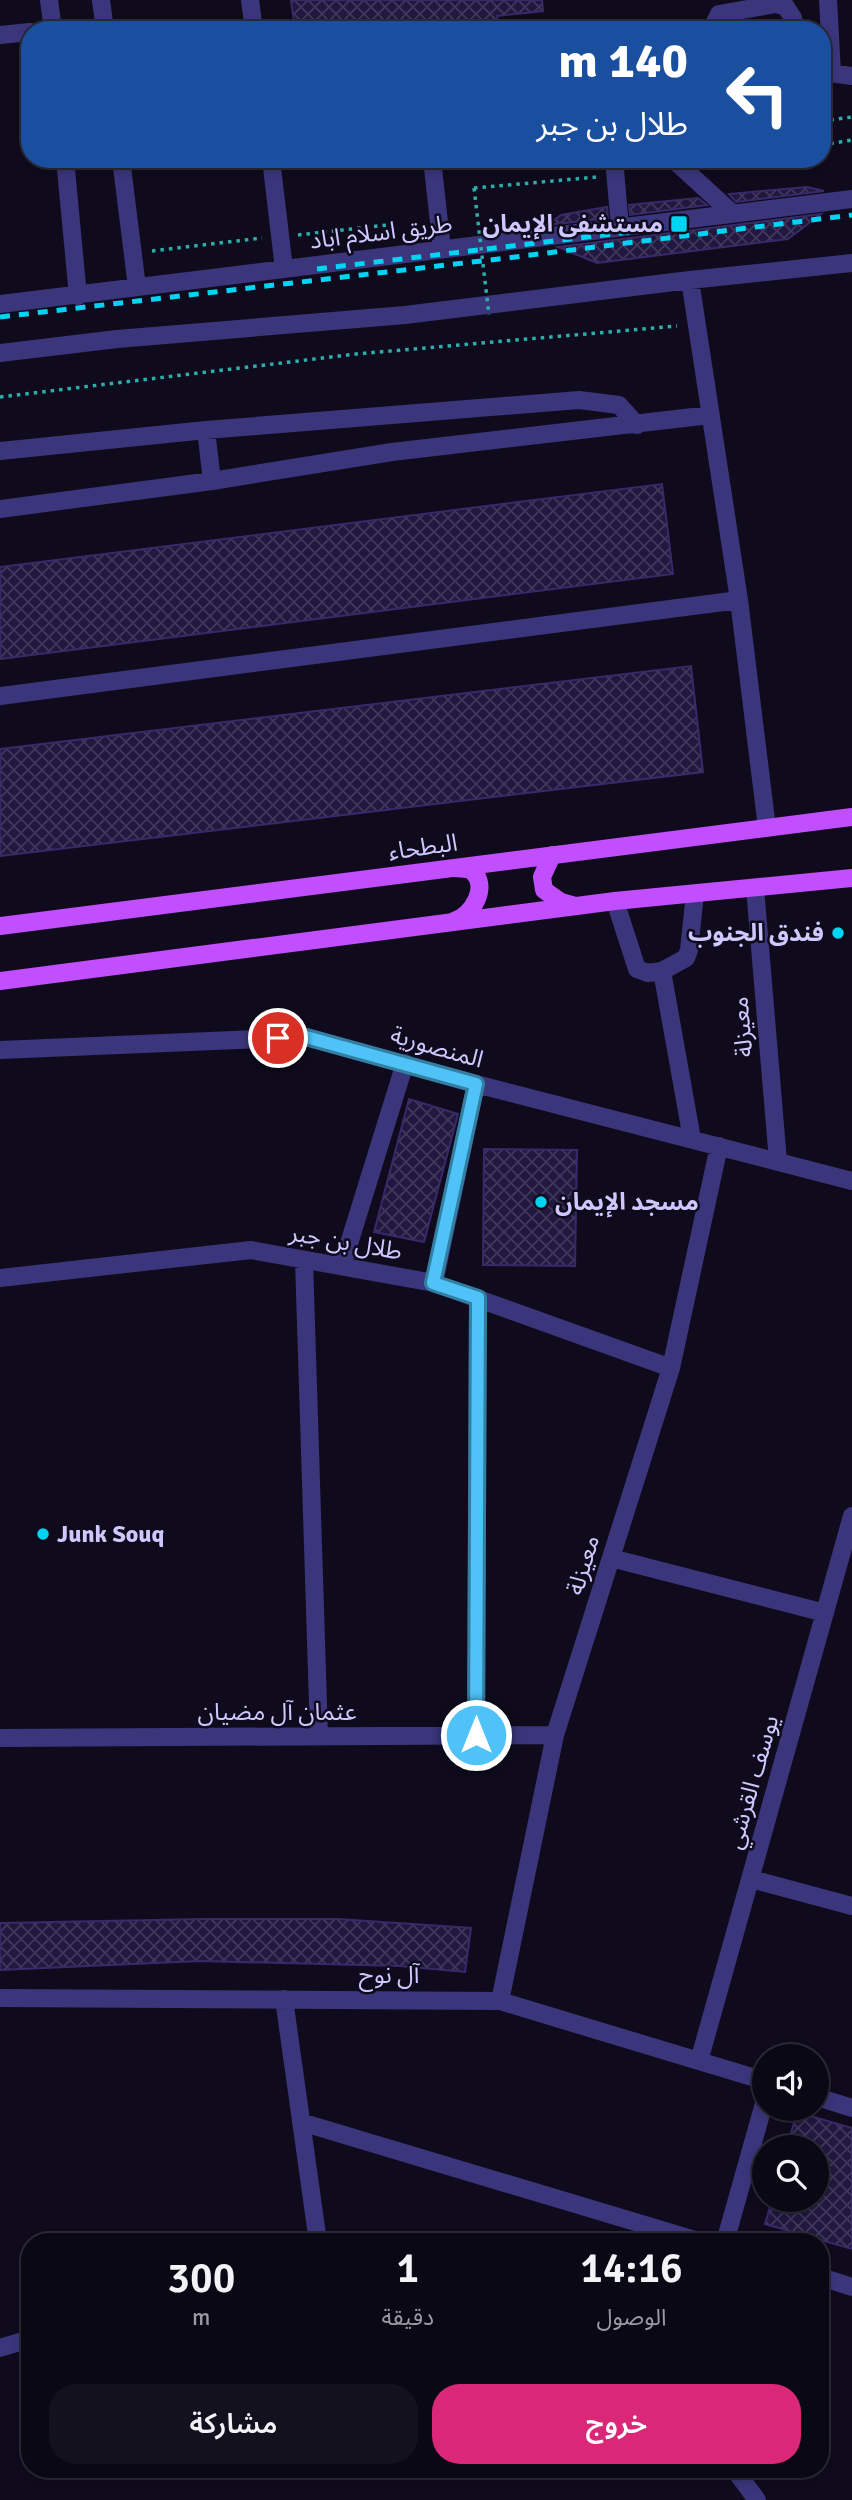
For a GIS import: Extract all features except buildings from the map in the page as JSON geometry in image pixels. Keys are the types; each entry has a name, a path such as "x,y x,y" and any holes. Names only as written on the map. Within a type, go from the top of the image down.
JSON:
{"main road":[{"name":"البطحاء","path":"0,926 852,817"},
{"path":"552,855 542,877 544,891 561,902 576,906"},
{"path":"444,923 460,919 470,911 480,890 474,873 469,869 451,868"},
{"path":"0,981 615,901 852,878"}],"street":[{"path":"49,0 52,21"},
{"path":"101,0 103,21"},
{"path":"250,0 253,21"},
{"path":"828,0 828,21"},
{"path":"715,21 719,14 776,4 786,7 794,21"},
{"path":"0,35 21,33"},
{"path":"831,73 852,76"},
{"path":"66,168 78,296"},
{"path":"122,168 137,287"},
{"path":"272,168 284,269"},
{"path":"433,168 442,249"},
{"path":"615,168 620,227"},
{"path":"682,168 733,214"},
{"name":"طريق اسلام اباد","path":"0,304 852,199"},
{"path":"0,353 117,339 405,315 852,263"},
{"path":"690,280 739,600 767,828"},
{"path":"0,451 206,430 579,400 619,405 637,425"},
{"path":"0,509 212,481 392,452 710,415"},
{"path":"206,430 212,481"},
{"path":"0,696 739,600"},
{"name":"معيزلة","path":"755,888 778,1161"},
{"path":"615,901 637,970 648,973 662,971 680,963 689,950 695,894"},
{"path":"662,971 692,1139"},
{"name":"المنصورية","path":"0,1051 306,1037 852,1181"},
{"path":"342,1266 405,1063"},
{"path":"433,1283 476,1084"},
{"name":"معيزلة","path":"500,2001 555,1735 671,1368 719,1146"},
{"name":"طلال بن جبر","path":"0,1278 251,1250 433,1283 671,1368"},
{"path":"304,1259 319,1736"},
{"path":"476,1735 478,1298"},
{"name":"يوسف القرشي","path":"699,2061 852,1516"},
{"path":"611,1558 825,1613"},
{"name":"عثمان آل مضيان","path":"0,1738 555,1735"},
{"path":"751,1879 852,1906"},
{"name":"آل نوح","path":"0,1998 500,2001 752,2077"},
{"path":"284,1999 317,2233"},
{"path":"829,2101 852,2108"},
{"path":"728,2233 759,2121"},
{"path":"301,2122 672,2233"},
{"path":"829,2280 852,2287"},
{"path":"0,2348 21,2342"},
{"path":"743,2478 757,2500"}],"path":[{"path":"831,120 852,117"},
{"path":"831,144 852,140"},
{"path":"489,315 474,188 615,168"},
{"path":"147,251 396,224"},
{"path":"0,397 355,354 697,324"}],"railway":[{"path":"0,317 852,215"},
{"path":"317,269 630,232"}],"place":[{"name":"مستشفى الإيمان","path":"679,224"},
{"name":"فندق الجنوب","path":"838,933"},
{"name":"مسجد الإيمان","path":"541,1202"},
{"name":"Junk Souq","path":"43,1534"}],"route":[{"path":"278,1038 306,1037 476,1084 433,1283 478,1298 476,1735"}]}
